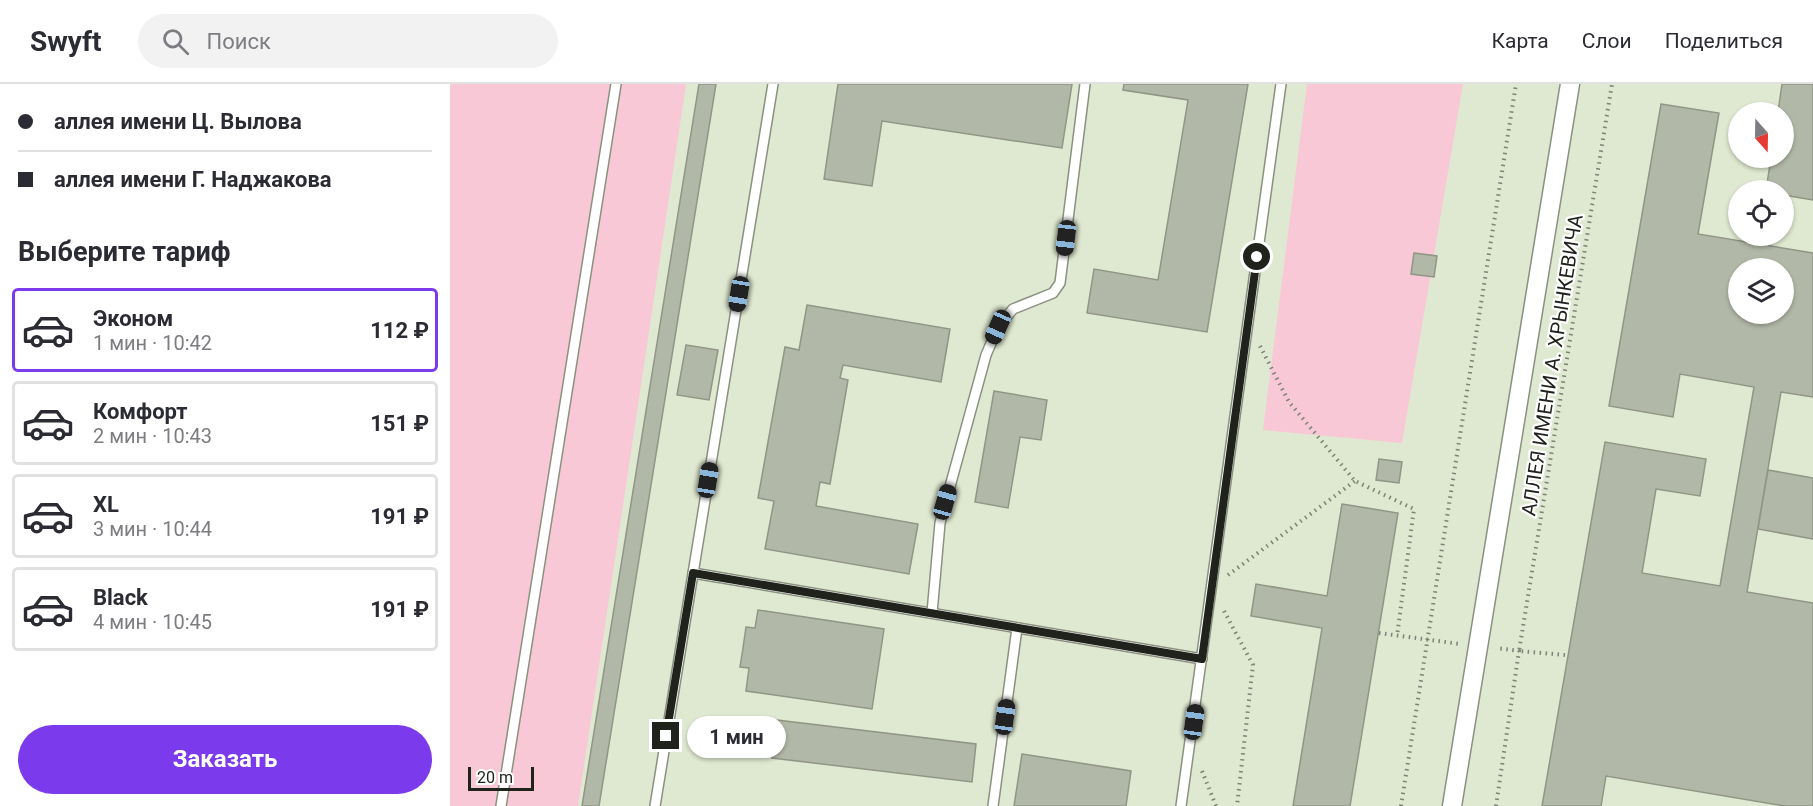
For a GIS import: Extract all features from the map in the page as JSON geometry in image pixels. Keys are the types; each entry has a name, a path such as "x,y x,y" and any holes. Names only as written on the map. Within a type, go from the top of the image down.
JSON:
{"street":[{"path":"1452,806 1570,84"}],"lane":[{"path":"501,806 616,84"},
{"path":"655,806 773,84"},
{"path":"932,613 940,523 986,355 998,327 1013,309 1053,293 1060,283 1085,84"},
{"path":"1181,806 1281,84"},
{"path":"693,573 1202,659"},
{"path":"993,806 1017,628"}],"path":[{"path":"1401,806 1516,84"},
{"name":"АЛЛЕЯ ИМЕНИ А. ХРЫНКЕВИЧА","path":"1565,655 1519,651 1612,84"},
{"path":"1248,322 1289,402 1355,481 1414,509 1397,636"},
{"path":"1237,806 1253,665 1212,587 1355,481"},
{"path":"1191,743 1216,806"}],"shaded area":[{"path":"450,84 1813,84 1813,806 450,806"},
{"path":"450,84 686,84 578,806 450,806"},
{"path":"1307,84 1463,84 1402,443 1263,430"}],"building":[{"path":"699,84 716,84 599,806 582,806"},
{"path":"838,84 1072,84 1062,148 882,121 872,186 824,179"},
{"path":"1124,84 1248,84 1207,332 1087,313 1094,269 1158,280 1188,100 1123,90"},
{"path":"1782,84 1813,84 1813,200 1794,197 1794,180 1768,180 1769,168 1794,168 1794,102 1779,102"},
{"path":"1661,104 1719,113 1698,234 1728,239 1728,246 1771,246 1813,253 1813,397 1781,392 1747,592 1813,603 1813,806 1785,806 1606,776 1601,806 1542,806 1605,442 1706,459 1700,496 1656,489 1642,573 1720,586 1754,387 1680,374 1673,417 1609,406"},
{"path":"1414,253 1437,256 1434,277 1411,274"},
{"path":"807,305 950,329 941,382 843,365 840,378 848,380 830,484 820,482 816,506 918,524 909,574 765,549 774,501 758,498 785,347 799,350"},
{"path":"686,345 718,350 709,400 677,395"},
{"path":"994,391 1047,400 1041,440 1020,437 1008,508 975,502"},
{"path":"1379,459 1402,462 1399,483 1376,480"},
{"path":"1768,470 1813,478 1813,539 1758,529"},
{"path":"1342,504 1398,513 1350,806 1293,806 1322,628 1251,616 1256,584 1327,596"},
{"path":"758,610 884,629 872,709 746,691 749,668 740,667 746,627 755,628"},
{"path":"777,720 976,744 972,782 772,758"},
{"path":"1022,754 1131,771 1126,806 1014,806"}],"route":[{"path":"666,736 693,573 1202,659 1257,257"}]}
